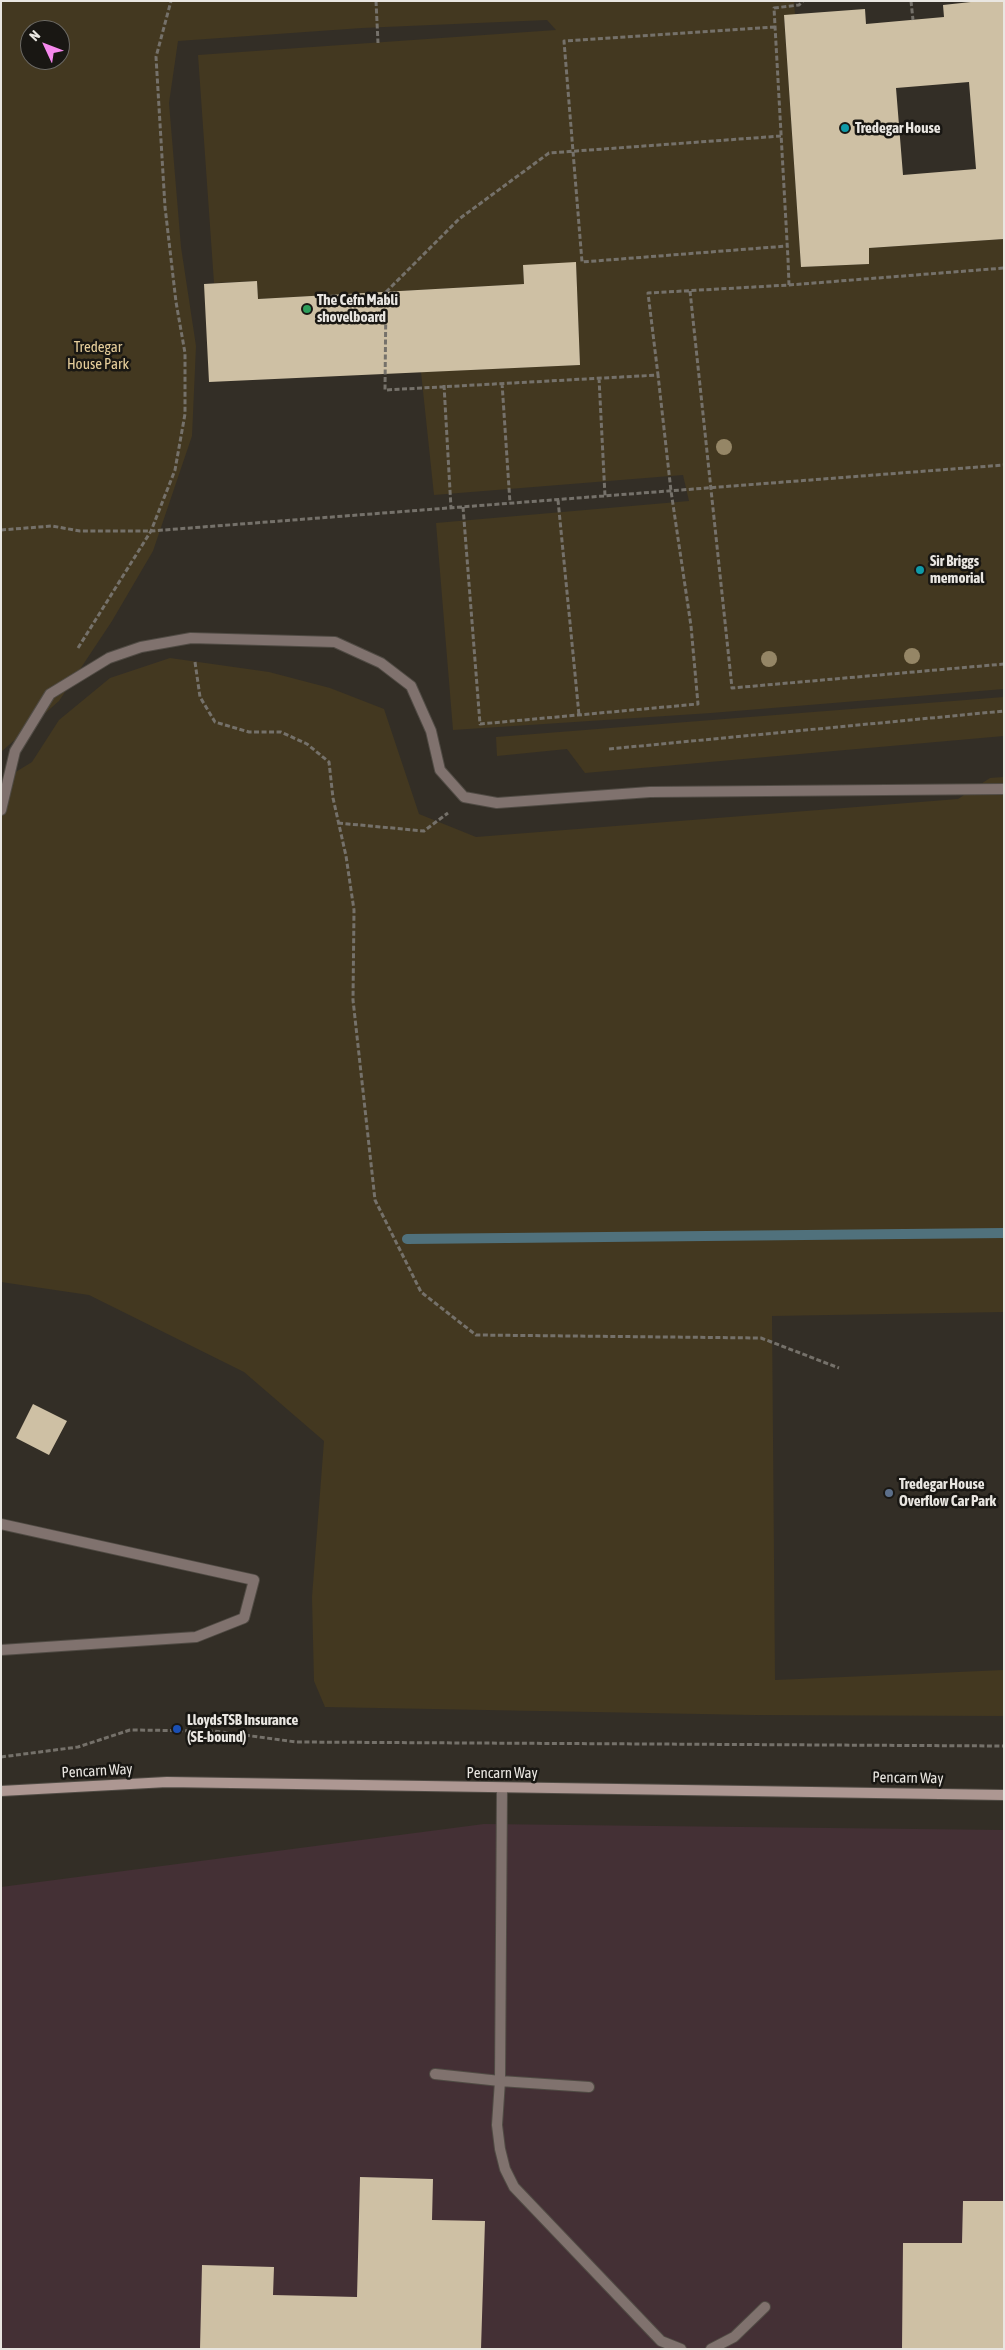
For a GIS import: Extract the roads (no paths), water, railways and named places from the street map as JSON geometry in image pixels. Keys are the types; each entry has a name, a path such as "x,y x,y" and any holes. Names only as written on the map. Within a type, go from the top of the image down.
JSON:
{"street":[{"name":"Pencarn Way","path":"1,1791 168,1782 1004,1796"}],"lane":[{"path":"1,810 15,751 50,694 109,658 141,647 191,638 335,642 381,663 411,686 431,731 440,770 464,797 498,803 650,792 1004,789"},
{"path":"1,1524 254,1580 244,1618 196,1636 1,1650"},
{"path":"502,1788 498,2133 505,2169 514,2187 662,2341 681,2349"},
{"path":"435,2074 500,2081 589,2087"},
{"path":"711,2349 734,2337 765,2307"}],"waterway":[{"path":"407,1239 1004,1233"}],"place":[{"name":"Tredegar House","path":"845,128"},
{"name":"The Cefn Mabli shovelboard","path":"307,309"},
{"name":"Sir Briggs memorial","path":"920,570"},
{"name":"Tredegar House Overflow Car Park","path":"889,1493"},
{"name":"LloydsTSB Insurance (SE-bound)","path":"177,1729"}],"park label":[{"name":"Tredegar House Park","path":"98,356"}]}
